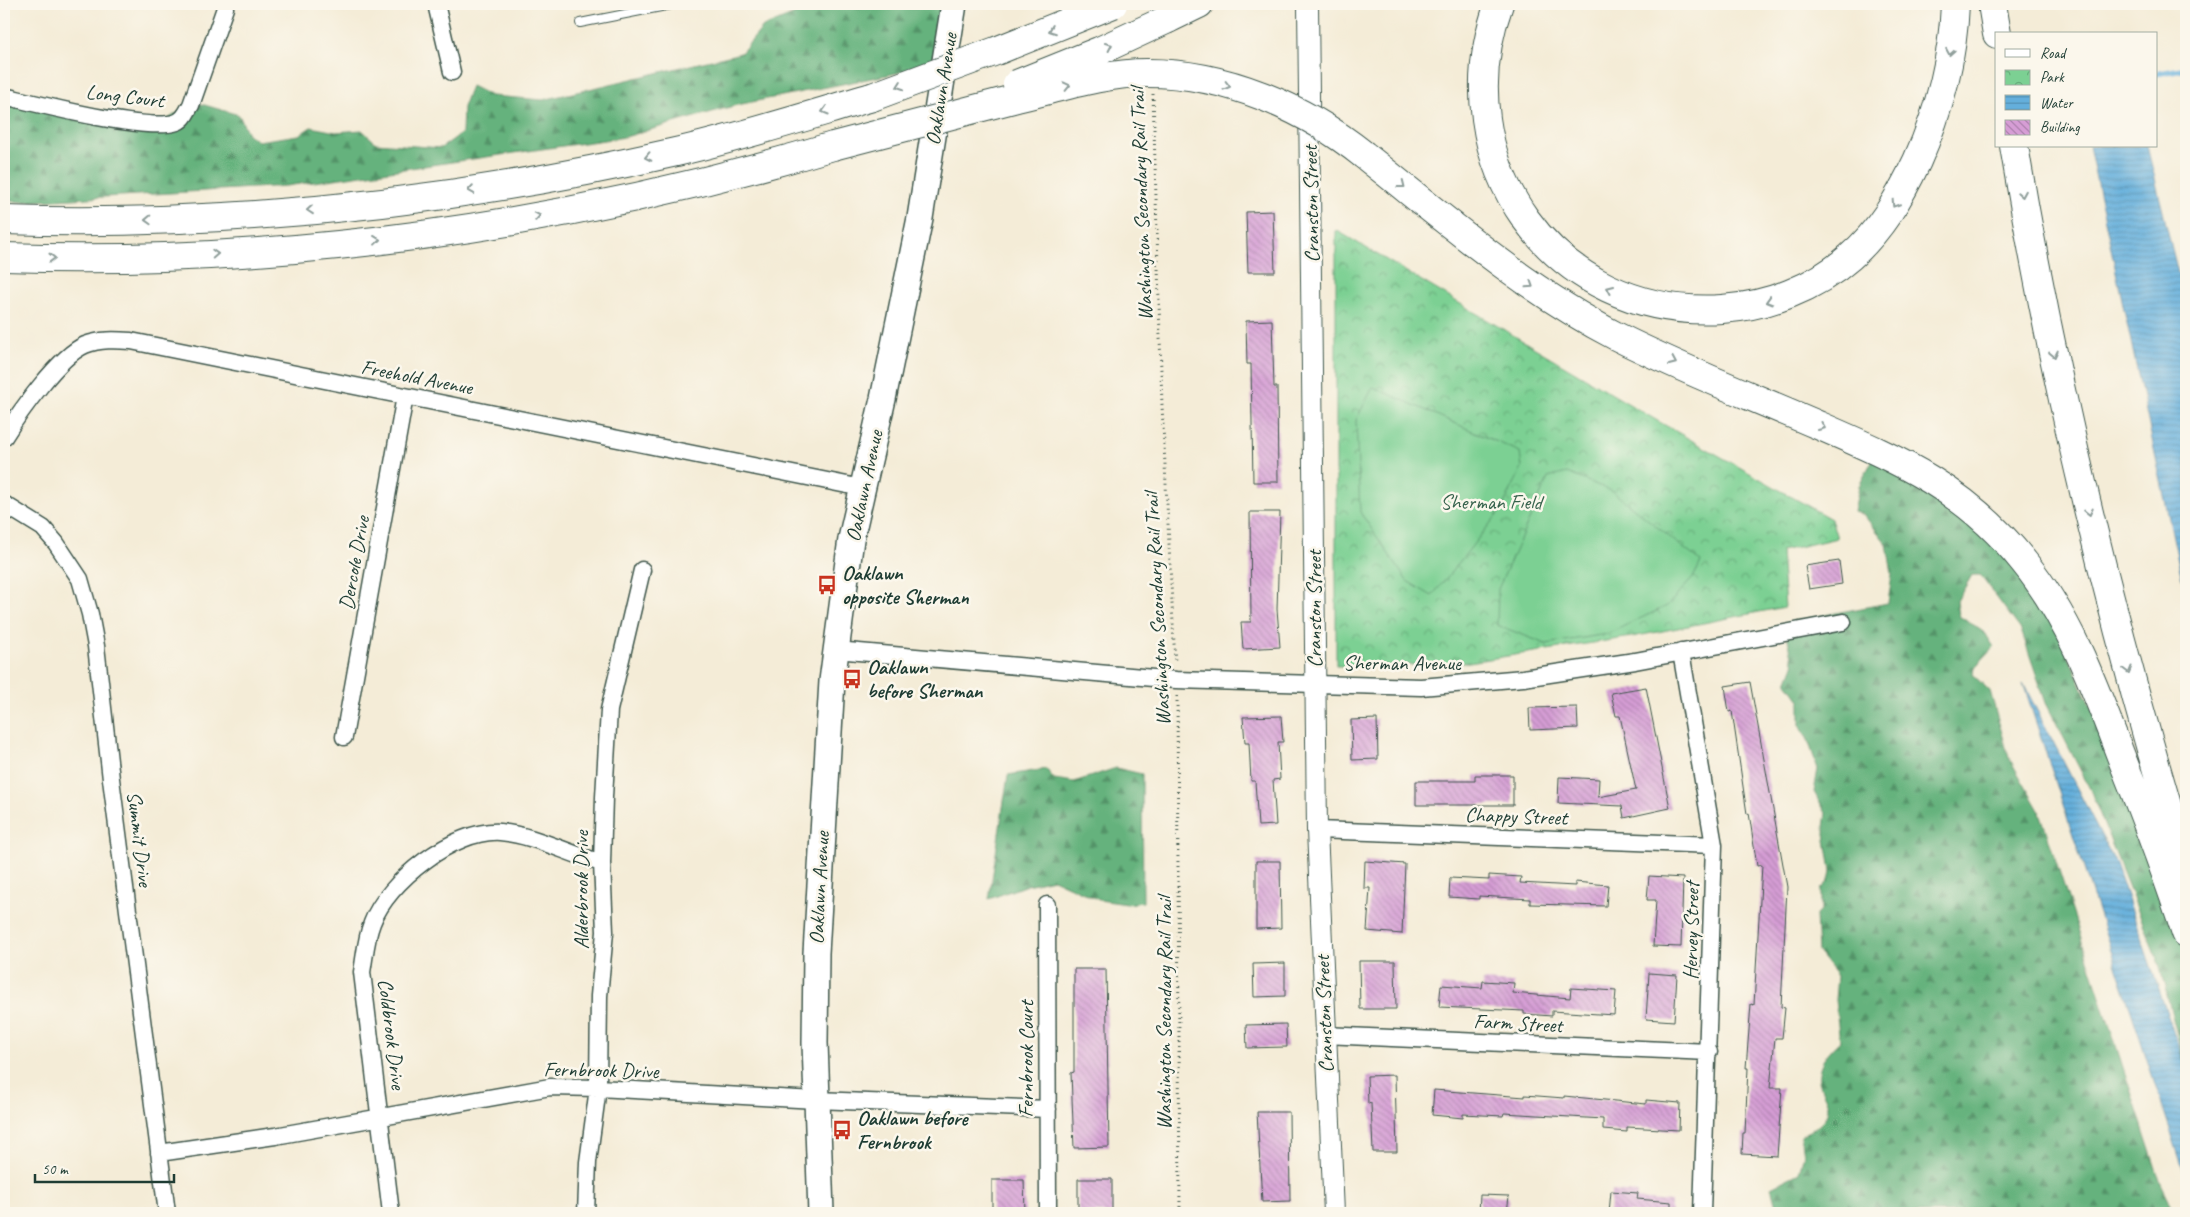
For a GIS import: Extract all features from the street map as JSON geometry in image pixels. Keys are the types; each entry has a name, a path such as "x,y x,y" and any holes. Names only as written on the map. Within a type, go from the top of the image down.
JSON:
{"highway":[{"path":"4,220 74,222 209,218 343,208 545,178 677,151 872,97 1013,45 1113,4"},
{"path":"4,257 102,258 237,253 440,232 635,198 759,168 833,146 985,96 1099,51 1199,4"},
{"path":"1499,4 1486,57 1483,101 1485,122 1496,163 1522,214 1542,239 1559,256 1602,285 1652,304 1708,310 1758,304 1783,297 1830,273 1869,239 1899,198 1924,144 1944,82 1955,4"},
{"path":"1992,4 1997,32"},
{"path":"833,146 1056,88 1105,78 1146,73 1207,81 1278,102 1321,124 1364,155 1522,280 1576,314 1659,355 1902,462 1946,488 1987,522 2025,563 2039,582 2059,613 2081,657 2158,851 2186,933"},
{"path":"2014,148 2046,319 2091,519 2124,656 2186,869"}],"main road":[{"name":"Oaklawn Avenue","path":"821,1213 816,1100 816,953 832,681 851,539 883,399 920,218 954,4"}],"street":[{"path":"436,4 452,72"},
{"name":"Cranston Street","path":"1308,4 1312,197 1314,684 1317,830 1324,1036 1334,1213"},
{"name":"Long Court","path":"4,96 135,123 159,126 177,122 183,118 191,104 225,8"},
{"name":"Freehold Avenue","path":"4,437 16,418 48,378 72,353 85,345 104,340 131,341 862,488"},
{"name":"Dercole Drive","path":"344,737 405,396"},
{"name":"Summit Drive","path":"4,504 43,528 56,543 80,580 90,614 96,646 167,1213"},
{"name":"Alderbrook Drive","path":"586,1213 588,1162 598,1088 599,996 604,932 602,863 608,710 628,620 642,570"},
{"name":"Sherman Avenue","path":"836,650 1176,680 1420,687 1464,685 1523,678 1681,652 1843,622"},
{"name":"Hervey Street","path":"1681,652 1714,845 1709,1052 1702,1213"},
{"name":"Chappy Street","path":"1317,830 1714,845"},
{"name":"Coldbrook Drive","path":"391,1213 381,1117 362,972 372,923 390,892 415,869 441,851 473,835 488,832 515,834 602,863"},
{"name":"Fernbrook Court","path":"1047,905 1048,1213"},
{"name":"Farm Street","path":"1324,1036 1709,1052"},
{"name":"Fernbrook Drive","path":"159,1153 275,1136 550,1087 1048,1109"}],"lane":[{"path":"580,23 676,4"}],"path":[{"name":"Washington Secondary Rail Trail","path":"1153,92 1162,405 1176,680 1180,1213"}],"green space":[{"path":"814,4 952,4 946,53 922,68 737,105 625,137 286,186 22,202 4,200 4,98 156,127 194,102 239,115 248,134 258,141 299,135 311,127 336,132 362,130 376,143 441,148 462,133 463,107 471,86 491,96 543,100 741,53 763,27 809,8"},
{"name":"Sherman Field","path":"1336,230 1656,420 1831,519 1837,538 1781,551 1785,607 1632,637 1456,664 1336,666"},
{"path":"1373,387 1520,452 1522,468 1501,510 1432,596 1407,581 1360,512 1356,420"},
{"path":"1881,452 2034,577 2165,876 2186,952 2186,1070 2159,964 2090,789 2046,703 2021,630 1980,575 1972,575 1957,601 1959,616 1985,633 1994,647 1974,668 1973,675 1990,691 2009,758 2040,812 2161,1184 2175,1213 1778,1213 1771,1187 1799,1173 1804,1154 1801,1135 1819,1125 1826,1116 1828,1106 1819,1074 1822,1063 1840,1041 1835,1000 1837,976 1818,952 1816,915 1821,910 1821,889 1829,881 1831,871 1824,827 1826,813 1814,792 1818,769 1808,740 1800,725 1800,700 1787,683 1794,665 1785,626 1793,621 1888,603 1892,574 1887,544 1863,514 1854,512 1859,486 1876,453"},
{"path":"1567,473 1612,491 1701,562 1693,578 1667,606 1607,634 1546,644 1497,625 1498,589 1548,478"},
{"path":"1116,768 1142,774 1143,902 1127,904 1099,900 1053,879 1027,885 989,899 1008,775 1046,769 1054,779 1074,782"}],"water":[{"path":"2089,148 2147,148 2186,306 2186,598"},
{"path":"2023,683 2116,864 2186,1069 2186,1178"}],"building":[{"path":"1273,211 1275,272 1248,272 1246,212"},
{"path":"1272,320 1274,387 1277,387 1278,482 1253,482 1251,364 1247,364 1246,321"},
{"path":"1250,512 1280,512 1277,609 1280,647 1243,649 1241,622 1251,622"},
{"path":"1839,561 1842,584 1809,589 1805,566"},
{"path":"1750,682 1787,887 1781,1007 1785,1008 1782,1038 1775,1038 1770,1088 1782,1088 1777,1156 1742,1154 1743,1133 1745,1133 1748,1068 1746,1068 1751,1004 1754,1005 1762,865 1757,866 1749,813 1747,814 1732,711 1729,712 1725,686"},
{"path":"1646,687 1670,808 1624,818 1622,806 1558,803 1559,777 1599,779 1598,797 1636,790 1620,716 1616,716 1611,693"},
{"path":"1577,707 1578,728 1530,730 1529,708"},
{"path":"1281,716 1283,742 1278,742 1280,779 1273,780 1276,825 1258,826 1255,781 1251,781 1249,743 1245,743 1243,717"},
{"path":"1377,719 1378,759 1352,760 1351,720"},
{"path":"1475,775 1513,775 1513,805 1416,805 1416,781 1475,781"},
{"path":"1256,861 1280,861 1281,928 1256,929"},
{"path":"1365,861 1405,864 1402,934 1367,931 1370,888 1364,888"},
{"path":"1489,875 1521,877 1520,883 1575,886 1575,882 1608,885 1606,906 1530,904 1530,899 1479,896 1479,899 1449,897 1450,878 1489,880"},
{"path":"1649,876 1683,878 1681,947 1653,946 1656,900 1647,900"},
{"path":"1359,961 1395,961 1396,1009 1360,1009"},
{"path":"1285,963 1285,996 1254,997 1253,964"},
{"path":"1074,969 1106,969 1109,1147 1074,1148 1071,1073 1074,1072"},
{"path":"1649,973 1677,975 1674,1021 1646,1019"},
{"path":"1483,981 1514,983 1513,993 1570,998 1571,988 1616,991 1614,1015 1552,1011 1552,1016 1524,1014 1524,1011 1439,1007 1441,985 1482,988"},
{"path":"1286,1024 1287,1047 1247,1048 1246,1025"},
{"path":"1395,1075 1397,1152 1373,1152 1371,1103 1368,1104 1367,1076"},
{"path":"1434,1090 1525,1097 1525,1095 1564,1098 1564,1096 1646,1104 1646,1100 1680,1103 1679,1130 1627,1127 1627,1132 1603,1130 1603,1119 1504,1113 1503,1116 1463,1114 1463,1118 1432,1115"},
{"path":"1257,1112 1289,1112 1290,1201 1262,1202"},
{"path":"1078,1179 1112,1179 1112,1213 1078,1213"},
{"path":"992,1180 1024,1180 1025,1213 992,1213"},
{"path":"1611,1191 1638,1193 1637,1199 1671,1202 1671,1213 1609,1213"},
{"path":"1480,1195 1509,1196 1507,1213 1479,1213"}],"waterway":[{"path":"2158,74 2186,68"}],"place":[{"name":"Oaklawn opposite Sherman","path":"827,585"},
{"name":"Oaklawn before Sherman","path":"852,679"},
{"name":"Oaklawn before Fernbrook","path":"842,1130"}]}
